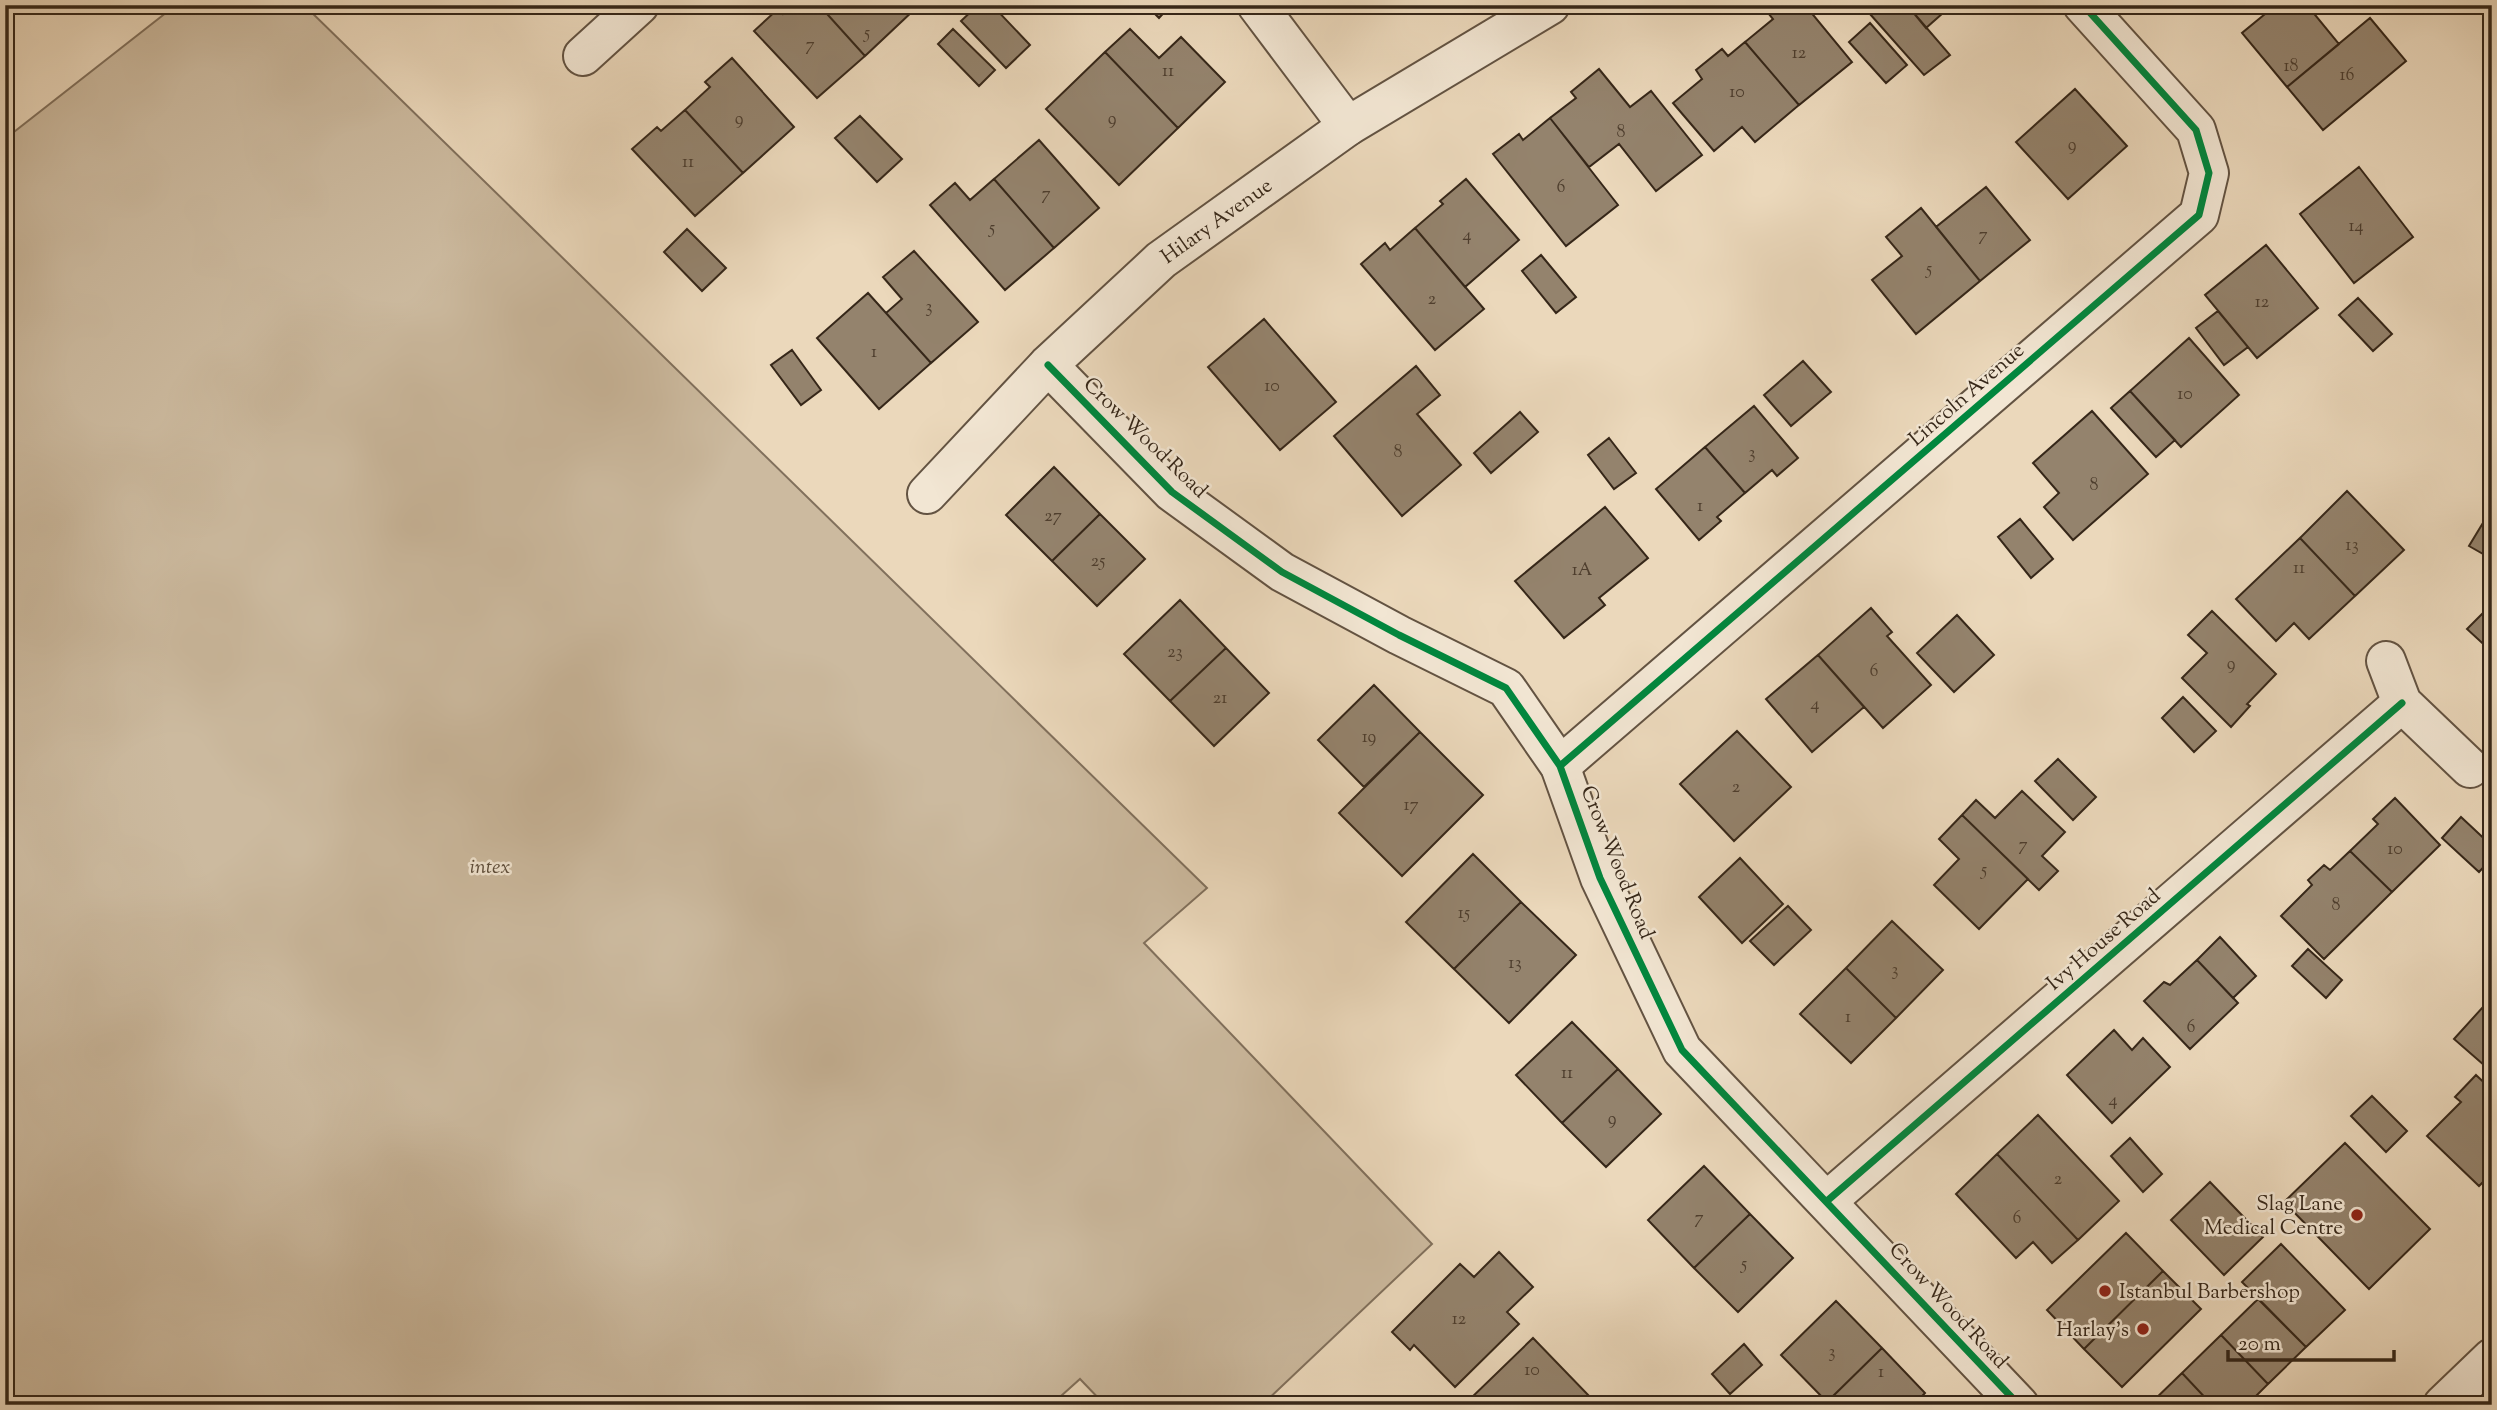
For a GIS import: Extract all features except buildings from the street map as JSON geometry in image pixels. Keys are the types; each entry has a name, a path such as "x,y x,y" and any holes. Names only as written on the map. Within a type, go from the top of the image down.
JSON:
{"street":[{"path":"583,55 639,5"},
{"path":"1257,5 1348,126"},
{"name":"Hilary Avenue","path":"927,494 1048,365 1161,260 1348,126 1550,5"},
{"name":"Lincoln Avenue","path":"1560,766 2199,215 2209,173 2196,130 2083,5"},
{"name":"Crow Wood Road","path":"1048,365 1172,492 1282,572 1399,635 1506,688 1560,766 1600,877 1682,1049 2020,1405"},
{"path":"2386,661 2402,703 2470,768"},
{"name":"Ivy House Road","path":"1826,1201 2402,703"},
{"path":"2443,1405 2492,1358"}],"green space":[{"name":"intex","path":"176,5 304,5 1207,888 1144,943 1432,1244 1262,1405 1105,1405 1080,1379 1051,1405 5,1405 5,139"}],"cycle path":[{"path":"1560,766 2199,215 2209,173 2196,130 2083,5"},
{"path":"1048,365 1172,492 1282,572 1399,635 1506,688 1560,766 1600,878 1682,1050 2019,1405"},
{"path":"1827,1201 2402,703"}],"place":[{"name":"Slag Lane Medical Centre","path":"2357,1215"},
{"name":"Istanbul Barbershop","path":"2105,1291"},
{"name":"Harlay's","path":"2143,1329"}]}
